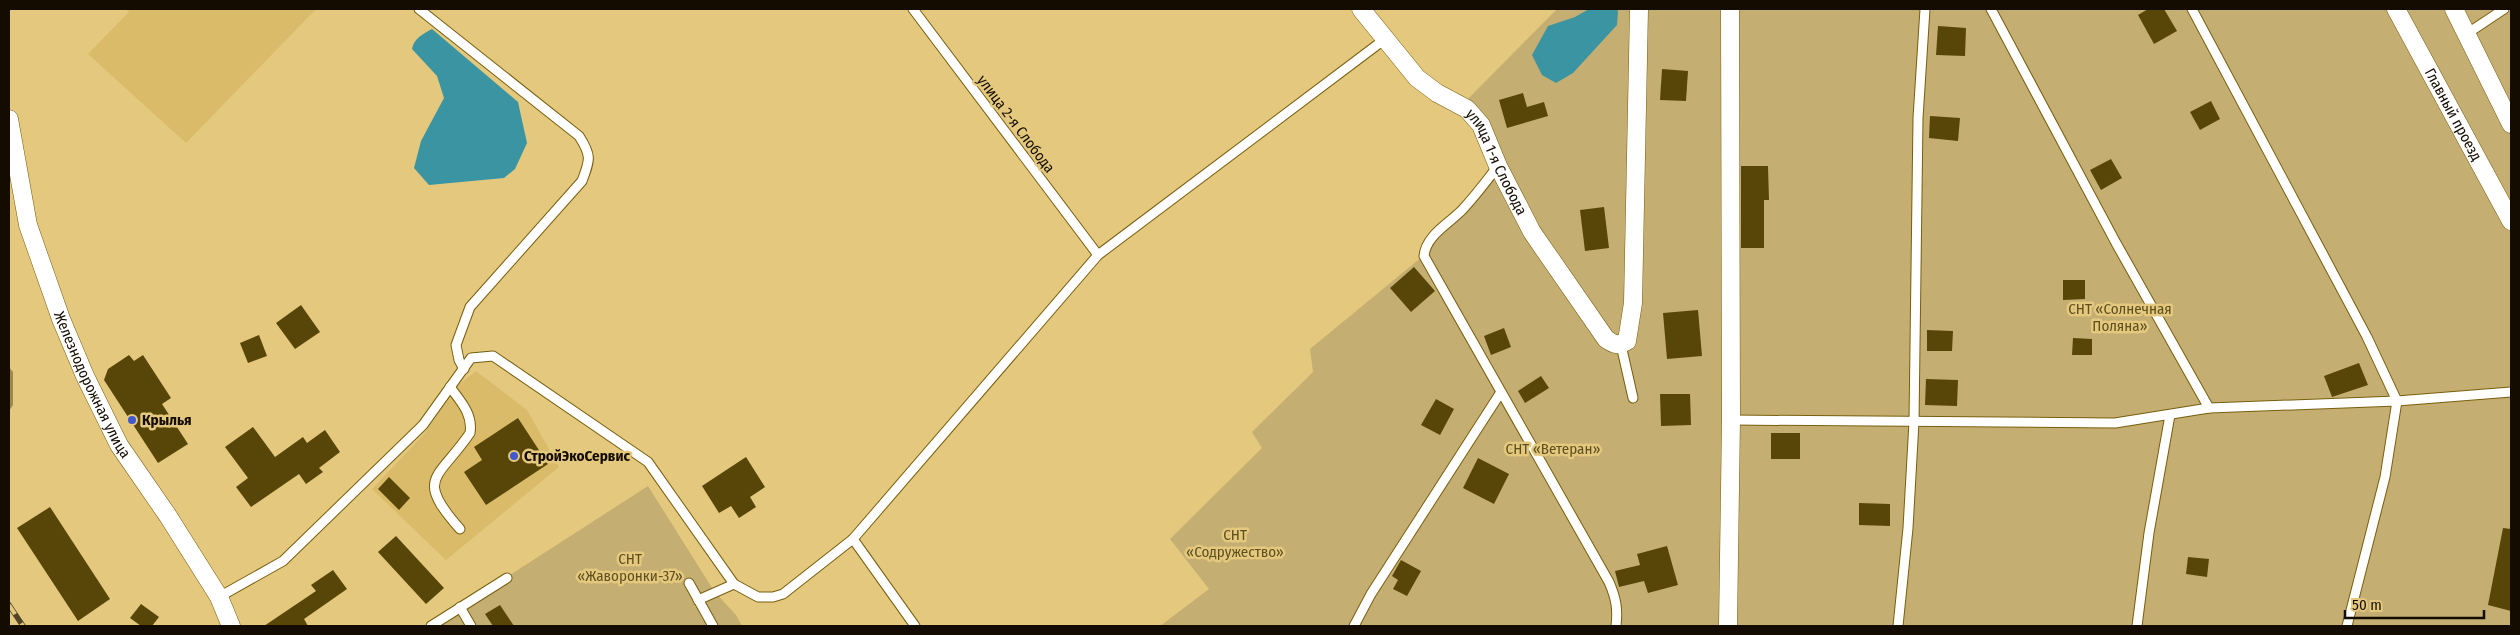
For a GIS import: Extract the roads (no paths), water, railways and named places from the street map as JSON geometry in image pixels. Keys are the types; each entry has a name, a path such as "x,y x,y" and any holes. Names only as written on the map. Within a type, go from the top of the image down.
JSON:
{"street":[{"name":"улица 1-я Слобода","path":"1361,9 1417,78 1437,93 1467,110 1481,125 1498,166 1532,232 1614,342"},
{"path":"1614,342 1627,341 1630,332 1633,303 1639,9"},
{"path":"1728,626 1731,420 1730,9"},
{"name":"Главный проезд","path":"2396,9 2511,221"},
{"path":"2454,9 2468,33 2511,124"},
{"name":"Железнодорожная улица","path":"9,119 28,225 61,320 81,367 119,445 168,516 219,598 231,626"}],"lane":[{"path":"419,9 579,136 589,152 589,163 582,181 470,307 456,345 459,360 464,369"},
{"name":"улица 2-я Слобода","path":"913,9 1098,255"},
{"path":"1898,626 1908,528 1914,422 1918,118 1925,9"},
{"path":"1991,9 2116,243 2209,408"},
{"path":"2192,9 2367,338 2397,401 2385,477 2348,626"},
{"path":"2468,33 2504,9"},
{"path":"219,598 283,561 423,425 471,358 493,356 648,462 734,584 758,598 783,594 852,539 1098,255 1385,38"},
{"path":"1498,166 1462,210 1433,236 1425,247 1424,256 1609,582 1616,598 1618,612 1616,626"},
{"path":"1614,342 1633,398"},
{"path":"450,387 466,408 471,423 470,433 434,480 433,492 447,514 460,529"},
{"path":"1355,626 1371,594 1501,392"},
{"path":"1731,420 2115,423 2209,408 2397,401 2511,392"},
{"path":"2137,626 2149,533 2170,415"},
{"path":"852,539 915,626"},
{"path":"431,626 507,578"},
{"path":"689,583 713,626"},
{"path":"698,600 734,584"},
{"path":"460,607 471,626"}],"water":[{"path":"1589,9 1616,9 1618,11 1617,25 1573,73 1556,83 1542,75 1532,55 1548,26 1575,17"},
{"path":"432,29 518,102 527,143 515,169 504,178 429,185 414,168 421,141 444,98 437,76 412,49 417,39"}],"railway":[{"path":"9,605 23,626"}],"place":[{"name":"Крылья","path":"132,420"},
{"name":"СтройЭкоСервис","path":"514,456"}],"park label":[{"name":"СНТ «Солнечная Поляна»","path":"2120,318"},
{"name":"СНТ «Ветеран»","path":"1553,449"},
{"name":"СНТ «Содружество»","path":"1235,544"},
{"name":"СНТ «Жаворонки-37»","path":"630,568"}]}
